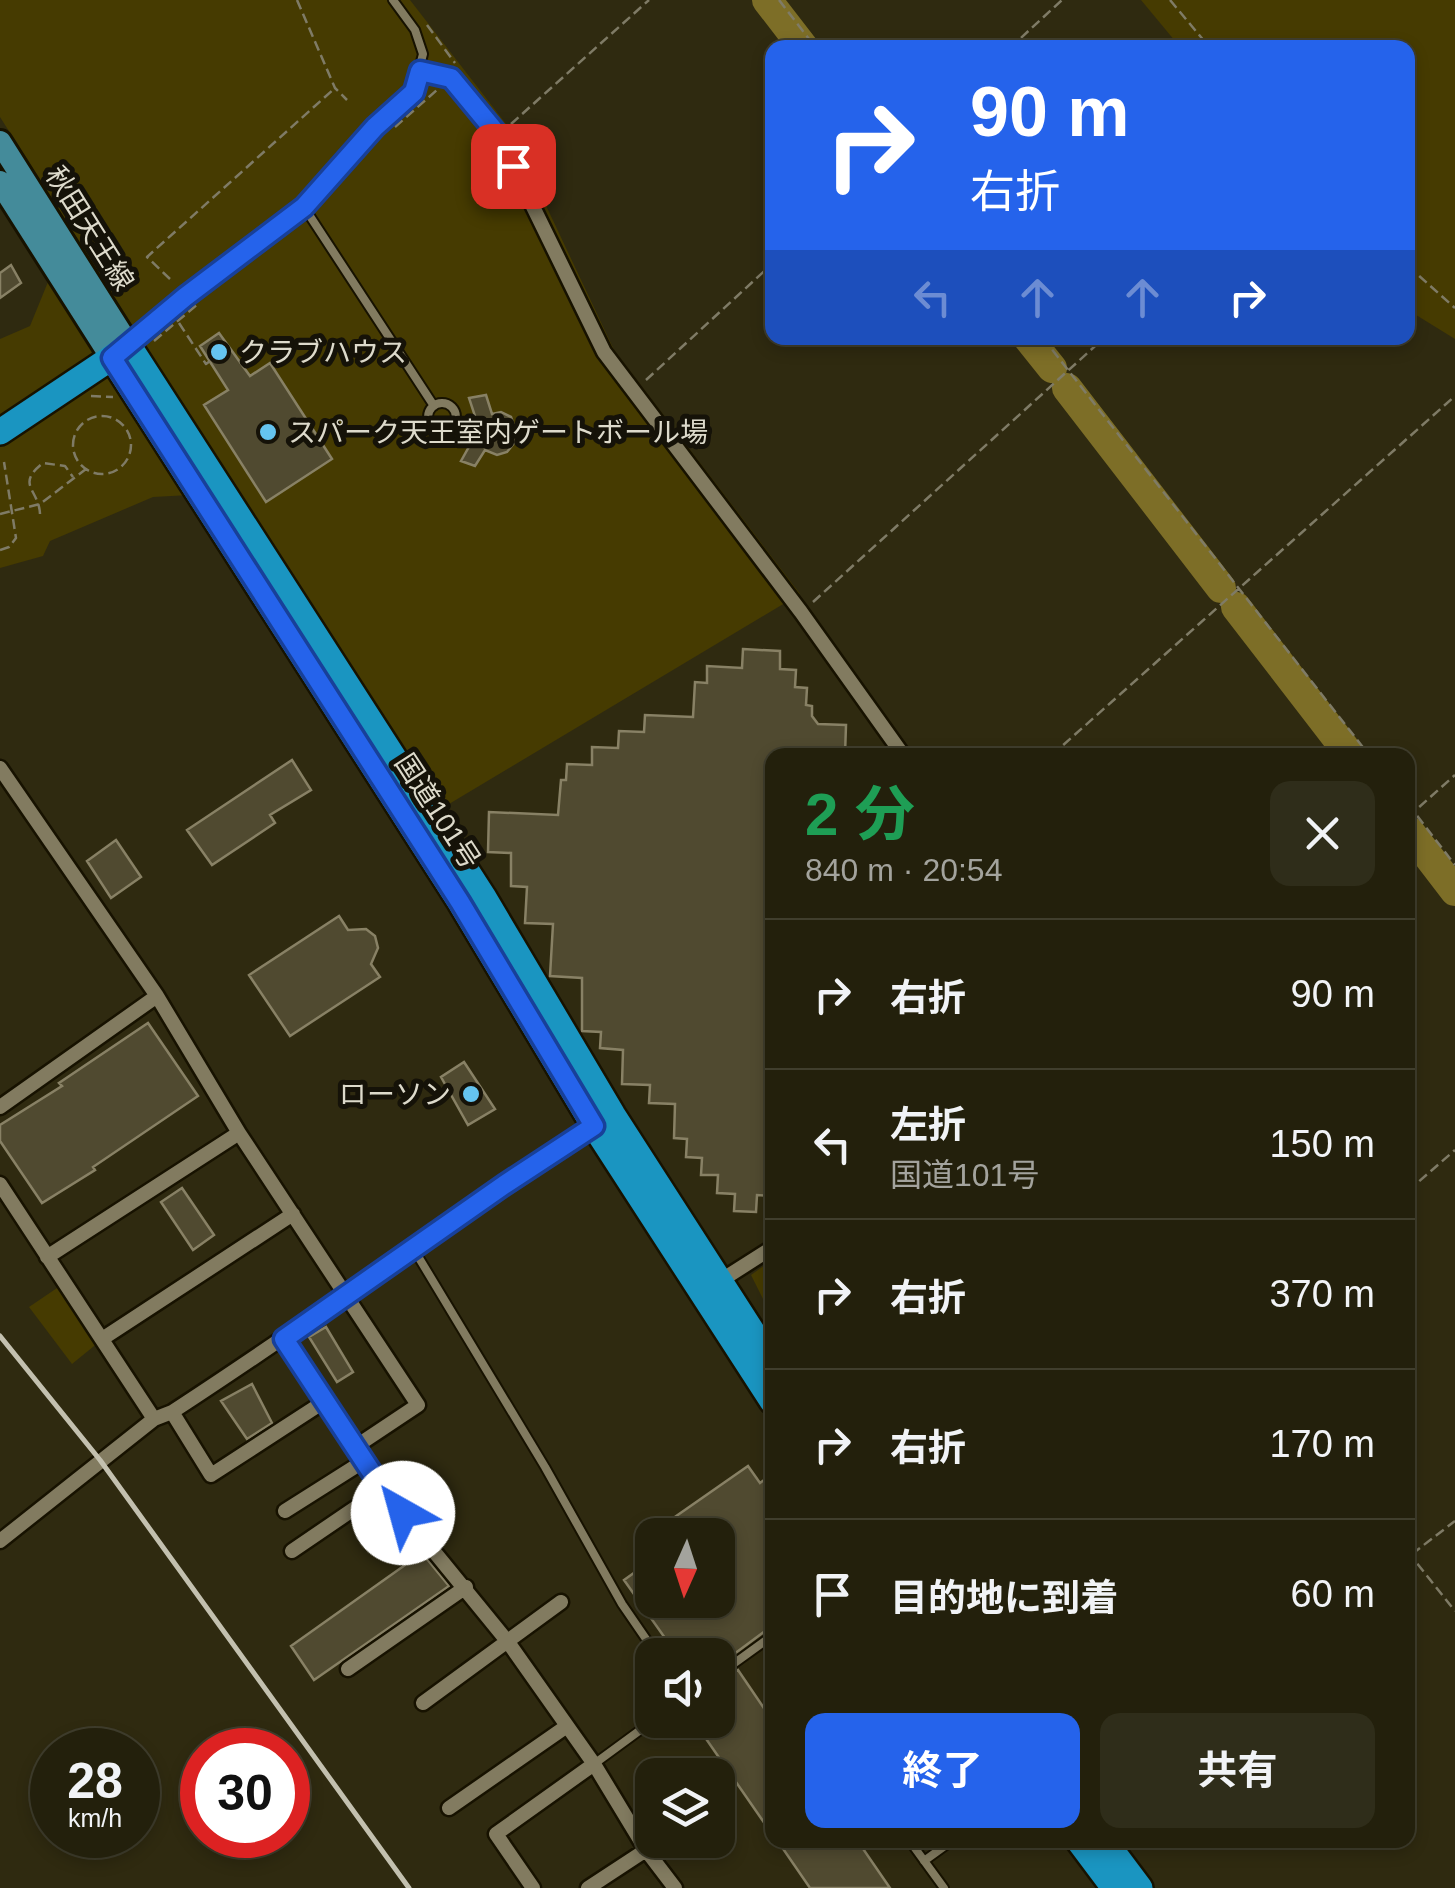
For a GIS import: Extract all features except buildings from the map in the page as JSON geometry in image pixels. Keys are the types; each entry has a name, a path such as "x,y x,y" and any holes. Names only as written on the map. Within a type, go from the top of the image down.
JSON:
{"highway":[{"path":"0,432 121,352"},
{"name":"国道101号","path":"121,352 460,902 604,1120 720,1281 765,1351"},
{"name":"国道101号","path":"604,1120 765,1389"},
{"path":"1084,1848 1114,1888"},
{"path":"1110,1848 1140,1888"}],"main road":[{"name":"秋田天王線","path":"0,142 121,352"},
{"name":"秋田天王線","path":"0,182 121,352"}],"street":[{"path":"420,71 451,78 498,135 604,352 801,612 898,748"},
{"path":"0,768 156,996 239,1133 418,1405 355,1446"},
{"path":"0,1107 156,996"},
{"path":"0,1541 154,1419 172,1412 284,1339 604,1120"},
{"path":"48,1256 239,1133"},
{"path":"0,1184 154,1419"},
{"path":"102,1340 292,1214"},
{"path":"720,1281 765,1252"},
{"path":"284,1339 382,1488 508,1642 594,1764 635,1832"},
{"path":"172,1412 211,1475 325,1401"},
{"path":"285,1511 364,1460"},
{"path":"292,1551 382,1488"},
{"path":"348,1669 466,1587"},
{"path":"423,1703 561,1602"},
{"path":"449,1808 567,1726"},
{"path":"533,1888 496,1834 594,1764"},
{"path":"588,1888 635,1857"},
{"path":"652,1858 675,1888"}],"lane":[{"path":"121,352 185,297 304,207 375,127 414,92 424,54 415,30 393,0"},
{"path":"304,207 434,406"},
{"path":"413,1248 645,1638"},
{"path":"735,1662 765,1641"},
{"path":"594,1764 635,1734"},
{"path":"915,1848 944,1888"},
{"path":"924,1861 942,1848"}],"path":[{"path":"297,0 335,88 347,100"},
{"path":"498,135 649,0"},
{"path":"779,0 810,40"},
{"path":"1019,40 1062,0"},
{"path":"1170,0 1203,40"},
{"path":"170,280 147,256 335,88"},
{"path":"634,392 765,270"},
{"path":"1415,272 1455,308"},
{"path":"178,322 206,364 210,361"},
{"path":"1047,345 1364,748"},
{"path":"801,612 1096,345"},
{"path":"92,396 117,398"},
{"path":"1060,748 1455,396"},
{"path":"106,416 123,424 131,450 122,466 105,474 86,469 74,454 75,434 80,426 87,420 106,416"},
{"path":"0,550 9,548 16,538 4,462"},
{"path":"40,514 40,504 28,480 32,471 43,463 64,466 74,478"},
{"path":"0,514 40,504 86,469"},
{"path":"1415,811 1455,775"},
{"path":"1415,813 1455,865"},
{"path":"1415,1185 1455,1150"},
{"path":"1415,1550 1433,1541 1455,1521"},
{"path":"1415,1561 1455,1612"}],"shaded area":[{"path":"0,0 410,0 510,129 614,350 800,594 439,810 0,117"},
{"path":"1141,0 1455,0 1455,339 1415,314 1415,40 1174,40"},
{"path":"50,277 190,495 153,497 50,541 43,556 0,568 0,339 30,326"},
{"path":"765,1265 765,1303 751,1275"},
{"path":"60,1286 99,1342 72,1364 29,1307"}],"waterway":[{"path":"767,0 798,40"},
{"path":"1034,345 1052,368"},
{"path":"1067,388 1221,588"},
{"path":"1236,607 1345,748"},
{"path":"1415,839 1455,891"}],"railway":[{"path":"0,1336 100,1460 409,1888"}],"place":[{"name":"クラブハウス","path":"219,352"},
{"name":"スパーク天王室内ゲートボール場","path":"268,432"},
{"name":"ローソン","path":"471,1094"}],"route":[{"path":"403,1513 382,1488 284,1339 594,1126 460,902 112,358 304,207 375,127 414,92 420,71 451,78 498,135 513,166"}]}
